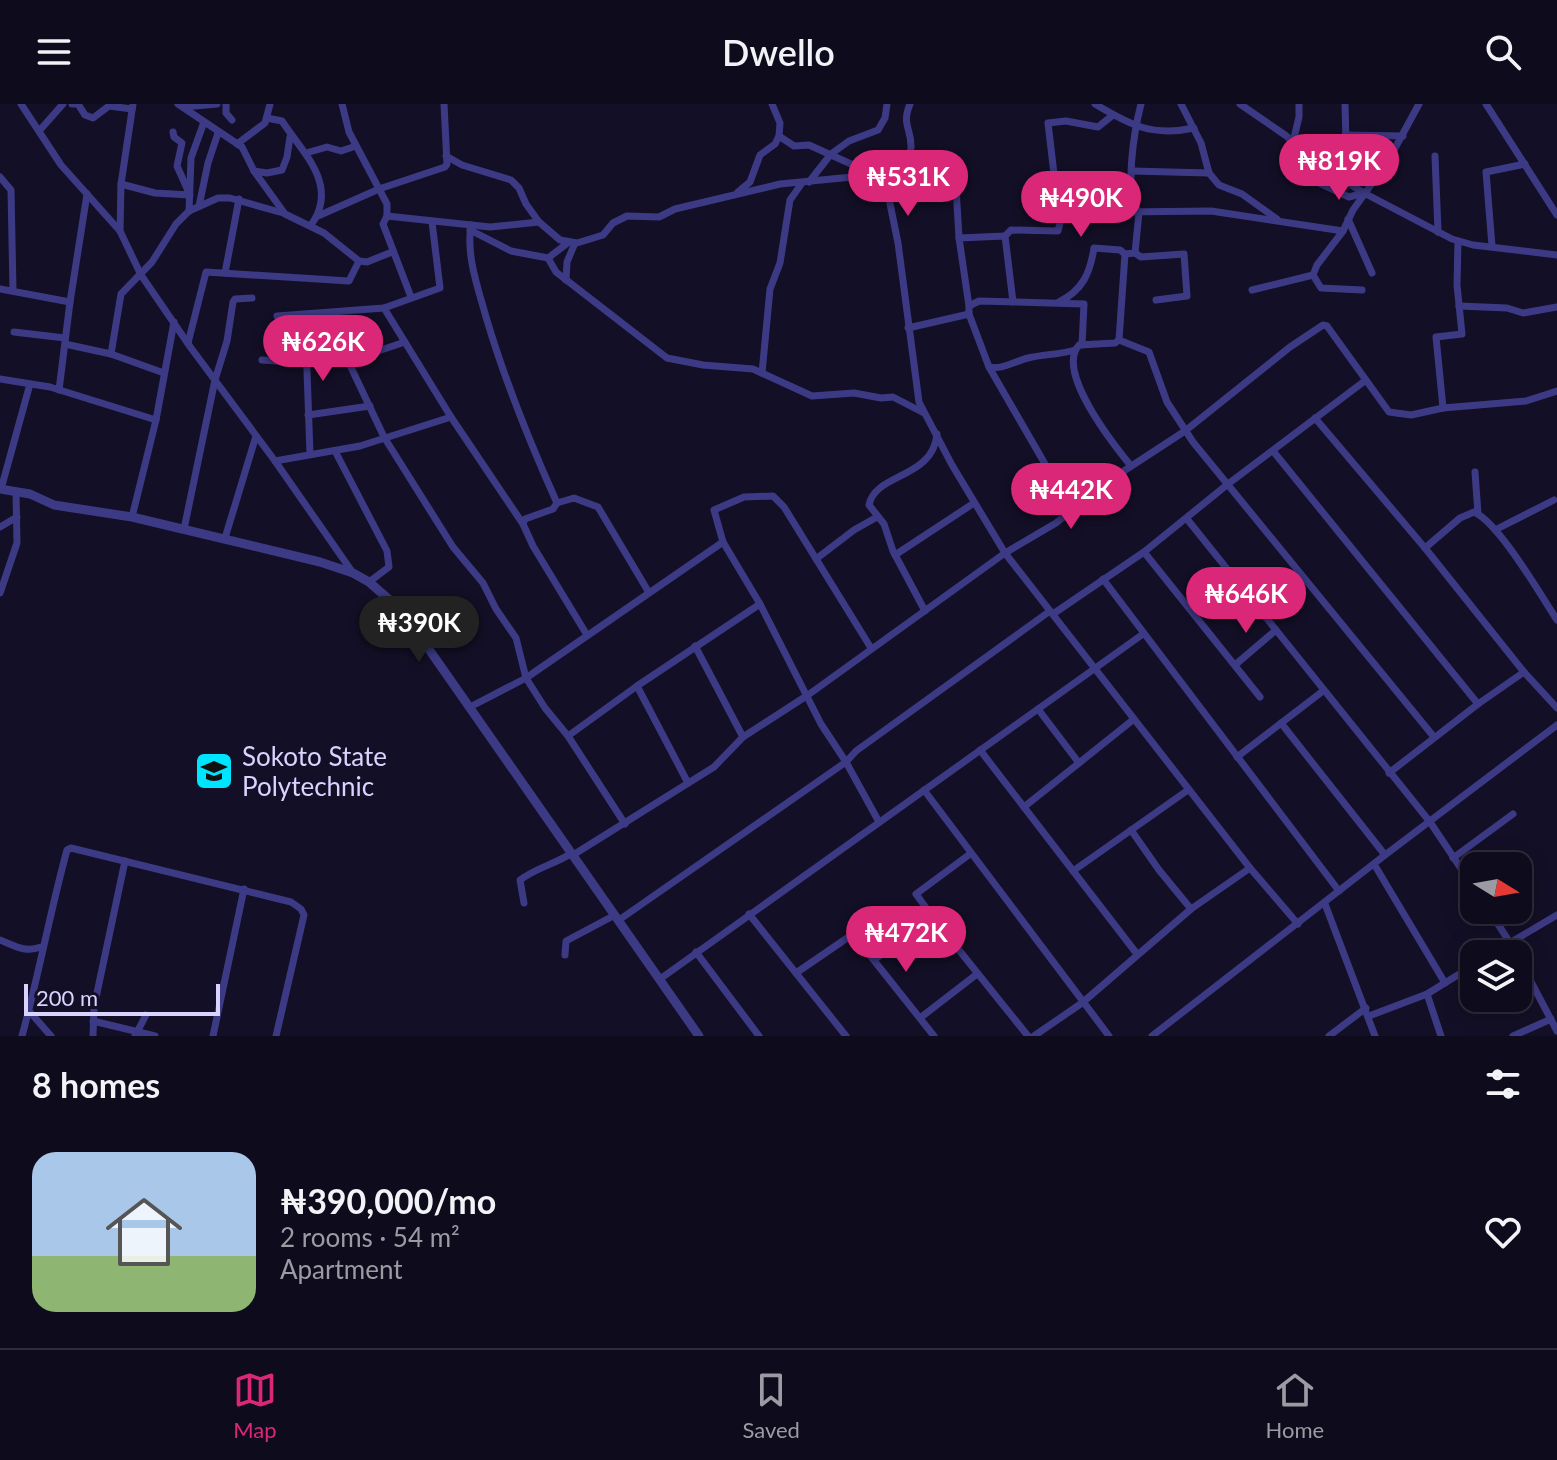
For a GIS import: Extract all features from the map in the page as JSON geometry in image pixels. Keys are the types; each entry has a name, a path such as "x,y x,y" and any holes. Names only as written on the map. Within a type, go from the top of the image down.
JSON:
{"street":[{"path":"21,104 61,165 120,231 141,275 353,573"},
{"path":"40,130 63,104"},
{"path":"72,104 78,104 85,115 93,118 109,106 132,106 121,184 120,231"},
{"path":"181,106 217,104"},
{"path":"226,104 226,113 232,120"},
{"path":"237,144 260,128 267,118 270,104"},
{"path":"342,104 349,132 387,204 383,224 411,297"},
{"path":"311,225 318,216 379,189 443,168 447,164 444,104"},
{"path":"735,195 750,182 760,155 775,144 779,136 780,123 772,104"},
{"path":"762,373 770,289 780,263 790,200 831,154 849,141 878,130 885,118 887,104"},
{"path":"886,184 901,178 911,149 905,125 910,104"},
{"path":"1095,104 1136,127 1170,132 1194,128"},
{"path":"1135,253 1139,212 1135,207 1132,171 1141,104"},
{"path":"1181,104 1201,143 1209,173 1219,185 1242,194 1278,220"},
{"path":"1240,104 1353,186 1438,232 1458,241 1557,255"},
{"path":"1293,142 1299,104"},
{"path":"1345,104 1345,135 1353,186"},
{"path":"1313,275 1403,136 1419,104"},
{"path":"1486,104 1557,215"},
{"path":"181,106 242,147 254,171 285,214"},
{"path":"959,238 1005,236 1011,230 1058,231 1061,219 1048,123 1066,121 1098,127 1113,115"},
{"path":"267,118 282,121 306,153 319,179 318,216"},
{"path":"189,211 191,158 204,122"},
{"path":"173,132 182,143 177,166 190,195"},
{"path":"199,206 218,133"},
{"path":"254,171 267,173 282,170 290,134"},
{"path":"1345,135 1403,136"},
{"path":"779,136 794,146 809,145 875,175"},
{"path":"306,153 327,147 341,151 356,146"},
{"path":"446,156 462,165 511,180 539,222 560,240 572,242"},
{"path":"1435,156 1438,232"},
{"path":"1492,246 1486,172 1525,164"},
{"path":"1132,171 1209,173"},
{"path":"1298,173 1349,197 1364,193"},
{"path":"387,216 452,222 470,228 511,251 548,258 572,242 603,235 613,223 627,216 659,217 675,209 758,187 883,174 898,243 919,402 952,465 1005,553 1188,790 1298,924"},
{"path":"0,177 11,190 13,290"},
{"path":"121,184 155,193 190,195"},
{"path":"956,187 969,310 989,367 1070,512"},
{"path":"59,390 87,194"},
{"path":"111,354 121,294 141,275 176,224 189,211 218,198 239,199 311,225 359,261 367,262 392,252"},
{"path":"225,273 239,199"},
{"path":"1058,208 1139,212 1211,211 1343,231"},
{"path":"1348,219 1372,273"},
{"path":"277,316 384,308 441,286 432,222"},
{"path":"470,228 539,222"},
{"path":"470,228 471,255 496,355 514,407 557,503"},
{"path":"1005,236 1013,302"},
{"path":"1443,408 1436,337 1462,334 1458,241"},
{"path":"566,280 572,242"},
{"path":"1059,302 1080,286 1090,273 1094,248 1120,250 1141,257 1184,254 1187,296 1156,300"},
{"path":"1119,340 1125,254"},
{"path":"548,258 556,272 667,358 683,363 753,369 812,396 854,393 893,397 926,414"},
{"path":"188,343 204,274 209,271 349,281 359,261"},
{"path":"1252,290 1313,275"},
{"path":"1313,275 1321,288 1362,290"},
{"path":"0,289 70,302"},
{"path":"184,529 233,302 235,299 252,298"},
{"path":"908,328 969,310 979,301 1084,304 1076,376 1083,397 1131,466"},
{"path":"1459,306 1507,308 1523,313 1557,307"},
{"path":"384,308 451,417 523,524 587,635"},
{"path":"305,315 310,454"},
{"path":"132,517 156,420 174,322"},
{"path":"524,903 520,880 625,824 714,767 743,737 808,695 1005,553 1070,512 1131,466 1185,431 1290,347 1323,325 1327,326 1389,412 1411,415 1443,408 1526,401 1557,391"},
{"path":"14,332 65,341 164,373"},
{"path":"989,367 996,369 1024,359 1056,356 1078,347 1119,340"},
{"path":"1119,340 1149,352 1167,402 1185,431 1434,737"},
{"path":"262,360 307,363 348,361 405,342"},
{"path":"348,361 384,437 453,547 483,583 516,638 526,678 625,824"},
{"path":"0,379 59,390 156,420"},
{"path":"565,955 566,941 617,918 846,762 856,751 1052,612 1144,552 1366,380"},
{"path":"30,384 0,489 30,494 54,505 132,517 320,562 353,573 393,603 470,707 699,1036"},
{"path":"308,415 370,406"},
{"path":"275,461 335,451 451,417"},
{"path":"1315,418 1557,708"},
{"path":"925,611 895,555 884,524 869,505 872,495 930,458 936,446 937,432"},
{"path":"225,538 256,436"},
{"path":"335,451 387,551 389,567 369,582"},
{"path":"1273,451 1478,704"},
{"path":"1475,472 1478,514"},
{"path":"0,593 17,543 16,492"},
{"path":"871,648 797,525 773,496 744,497 714,510 723,542 760,604 821,724 879,822"},
{"path":"523,524 529,516 553,509 557,503 574,498 598,507 648,591"},
{"path":"1495,530 1554,500"},
{"path":"895,555 974,503"},
{"path":"1425,548 1460,518 1474,512 1478,514 1495,530 1557,620"},
{"path":"0,527 17,517"},
{"path":"816,559 877,517"},
{"path":"1187,519 1430,822 1460,868"},
{"path":"470,707 526,678 723,542"},
{"path":"1144,552 1260,697"},
{"path":"1103,579 1339,891"},
{"path":"568,736 760,604"},
{"path":"1235,665 1276,630"},
{"path":"660,979 1143,634"},
{"path":"695,646 743,737"},
{"path":"1389,773 1524,672"},
{"path":"637,686 688,783"},
{"path":"1237,757 1323,691"},
{"path":"1038,709 1079,763"},
{"path":"1024,807 1134,719"},
{"path":"1281,723 1385,855"},
{"path":"1152,1036 1557,725"},
{"path":"980,750 1137,954"},
{"path":"924,790 1109,1036"},
{"path":"1073,871 1188,790"},
{"path":"1453,858 1513,814"},
{"path":"1131,830 1191,909"},
{"path":"22,1036 38,977 41,947 67,850 71,848 244,889 291,902 301,909 304,915 276,1036"},
{"path":"970,854 916,894 977,974 1031,1036 1082,1003 1191,909 1250,868"},
{"path":"93,1036 94,1007 125,861"},
{"path":"1374,864 1445,983"},
{"path":"213,1036 244,889"},
{"path":"1325,904 1375,1036"},
{"path":"749,914 846,1036"},
{"path":"1513,940 1557,915"},
{"path":"875,959 934,919"},
{"path":"796,973 853,934 934,1036"},
{"path":"0,940 22,950 41,947"},
{"path":"696,952 759,1036"},
{"path":"920,1018 977,974"},
{"path":"1329,1036 1367,1012 1427,994 1460,974"},
{"path":"1532,983 1557,1031"},
{"path":"1427,994 1441,1036"},
{"path":"29,1011 51,1036"},
{"path":"136,1034 146,1015"},
{"path":"1513,1036 1551,1019"},
{"path":"93,1021 136,1034 155,1036"}],"place":[{"name":"Sokoto State Polytechnic","path":"214,771"}]}
